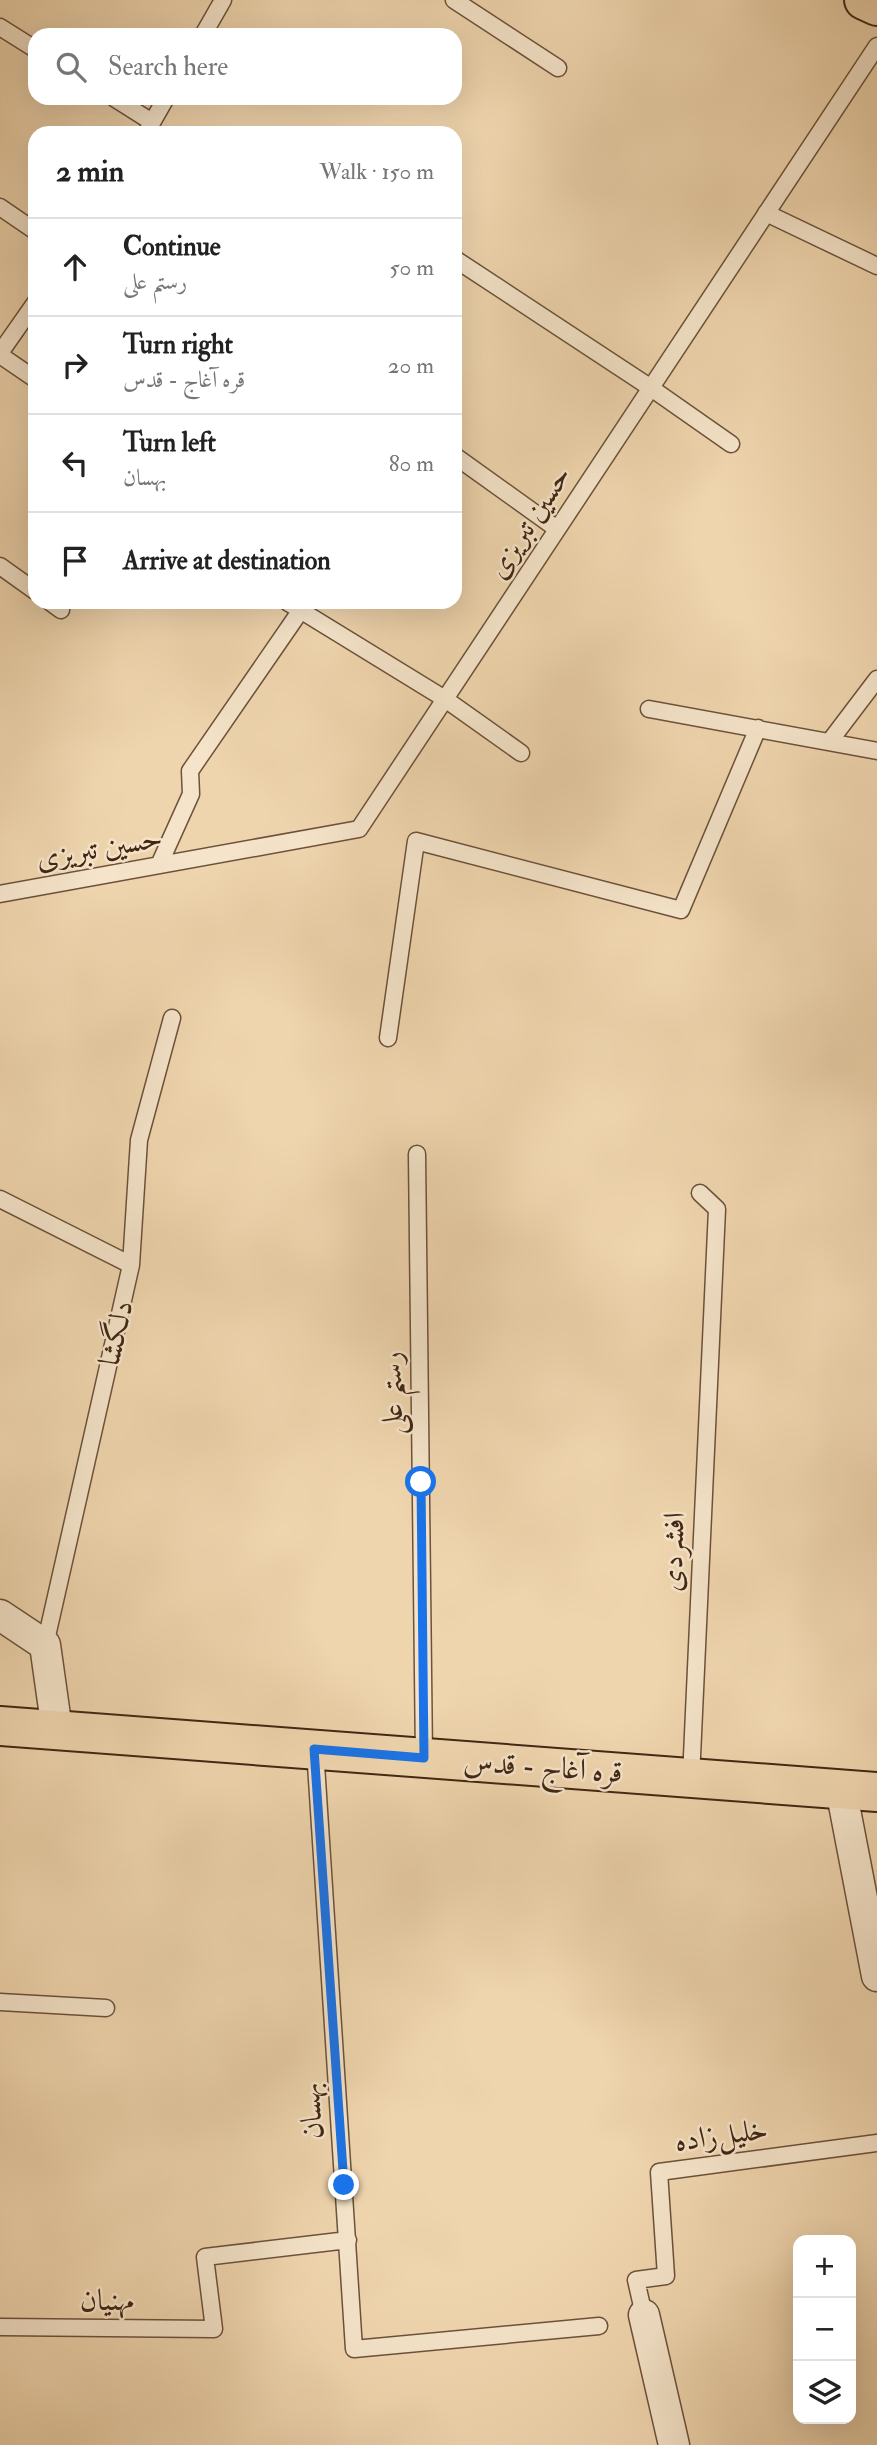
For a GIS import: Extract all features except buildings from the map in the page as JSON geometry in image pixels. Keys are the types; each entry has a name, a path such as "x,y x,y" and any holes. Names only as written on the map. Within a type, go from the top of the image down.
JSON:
{"main road":[{"path":"864,0 877,6"},
{"name":"قره آغاج - قدس","path":"0,1726 859,1791"}],"street":[{"path":"0,1615 45,1645"},
{"name":"دلگشا","path":"45,1645 57,1730"},
{"path":"859,1791 877,1976"},
{"path":"644,2315 674,2445"}],"lane":[{"path":"207,28 223,0"},
{"path":"454,0 558,68"},
{"path":"0,27 28,45"},
{"name":"حسین تبریزی","path":"0,894 359,829 877,46"},
{"path":"122,105 148,126"},
{"path":"150,126 162,105"},
{"path":"0,207 28,226"},
{"path":"766,213 877,266"},
{"path":"462,264 731,444"},
{"path":"28,313 0,354 28,374"},
{"path":"462,461 557,529"},
{"path":"0,566 28,586"},
{"path":"159,865 191,794 190,771 292,609"},
{"path":"299,609 445,699 521,753"},
{"path":"830,741 877,679"},
{"path":"649,709 877,751"},
{"path":"388,1038 416,841 681,910 758,728"},
{"name":"دلگشا","path":"45,1645 131,1265 139,1140 172,1018"},
{"name":"رستم علی","path":"417,1154 424,1758"},
{"name":"افشردی","path":"691,1778 717,1209 700,1193"},
{"path":"0,1199 131,1265"},
{"name":"بهسان","path":"314,1749 354,2349 599,2326"},
{"path":"0,2002 106,2008"},
{"name":"خلیل‌زاده","path":"644,2315 636,2280 666,2276 659,2172 877,2143"},
{"name":"مهنیان","path":"0,2328 214,2329 205,2257 348,2240"}],"route":[{"path":"344,2185 314,1749 424,1758 421,1482"}]}
